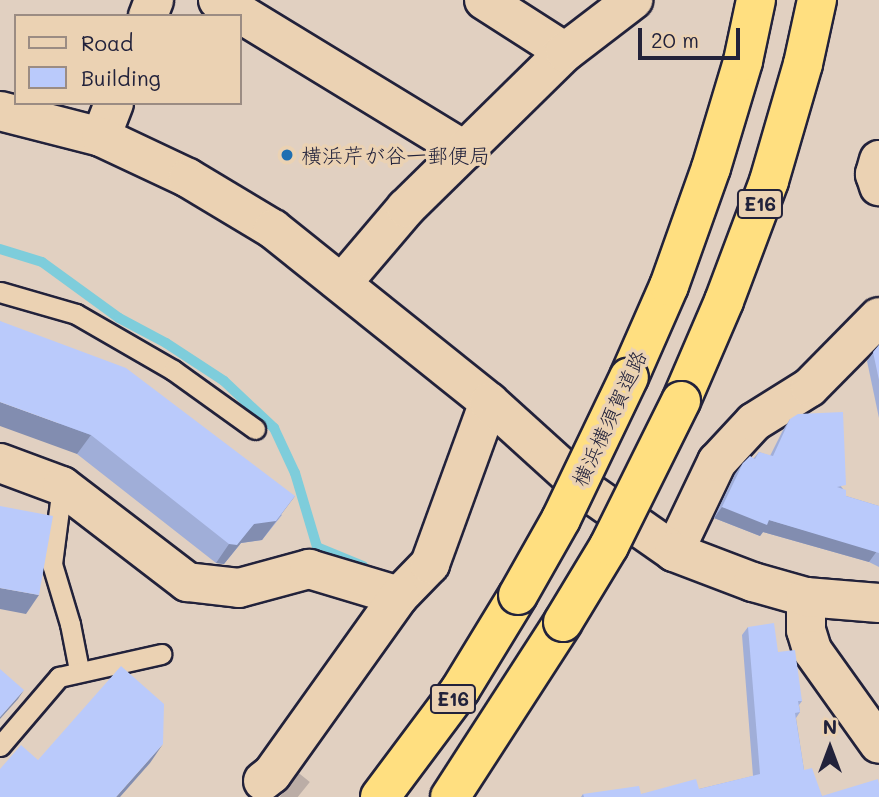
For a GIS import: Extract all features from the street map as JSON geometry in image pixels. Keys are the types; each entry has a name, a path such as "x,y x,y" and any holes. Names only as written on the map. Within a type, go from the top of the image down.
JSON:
{"highway":[{"name":"横浜横須賀道路","path":"380,797 460,690 517,595 561,519 629,377 669,286 711,168 743,61 756,0"},
{"name":"E16","path":"450,797 609,546 681,401 724,300 769,181 803,64 817,0"}],"street":[{"path":"218,0 241,14"},
{"path":"484,0 565,52"},
{"path":"343,282 406,208 565,52 633,0"},
{"path":"242,15 465,151"},
{"path":"0,111 107,120 188,178 273,229 343,282 489,402 587,491 674,552 753,582 806,597 879,603"},
{"path":"879,160 875,174 879,186"},
{"path":"674,552 717,462 754,422 810,387 879,317"},
{"path":"274,781 399,596 430,564 489,402"},
{"path":"0,463 62,486 187,582 239,589 309,569 399,596"},
{"path":"806,597 806,630 812,650 879,744"}],"lane":[{"path":"0,292 76,314 173,370 256,429"},
{"path":"62,486 52,564 70,624 79,670"},
{"path":"0,746 59,677 79,670 161,653"}],"building":[{"path":"0,321 126,368 295,496 276,521 254,524 237,545 229,544 91,435 0,402"},
{"path":"879,345 879,380 873,352"},
{"path":"843,412 846,485 837,487 846,490 846,496 879,506 879,553 769,520 767,525 722,507 743,463 750,456 755,459 759,452 773,456 790,419 798,414"},
{"path":"0,506 53,516 39,595 0,588"},
{"path":"774,623 778,652 795,650 802,701 798,701 800,712 795,713 804,770 812,768 822,796 878,779 879,797 584,797 583,794 639,786 641,794 696,779 699,789 760,774 748,627"},
{"path":"121,666 164,704 163,744 116,797 0,797 0,769 21,745 38,760"},
{"path":"0,669 24,690 0,717"}],"waterway":[{"path":"0,249 42,262 119,318 166,343 224,381 274,428 295,473 317,547 363,566"}],"tunnel":[{"path":"287,788 298,797"}],"place":[{"name":"横浜芹が谷一郵便局","path":"287,155"}]}
